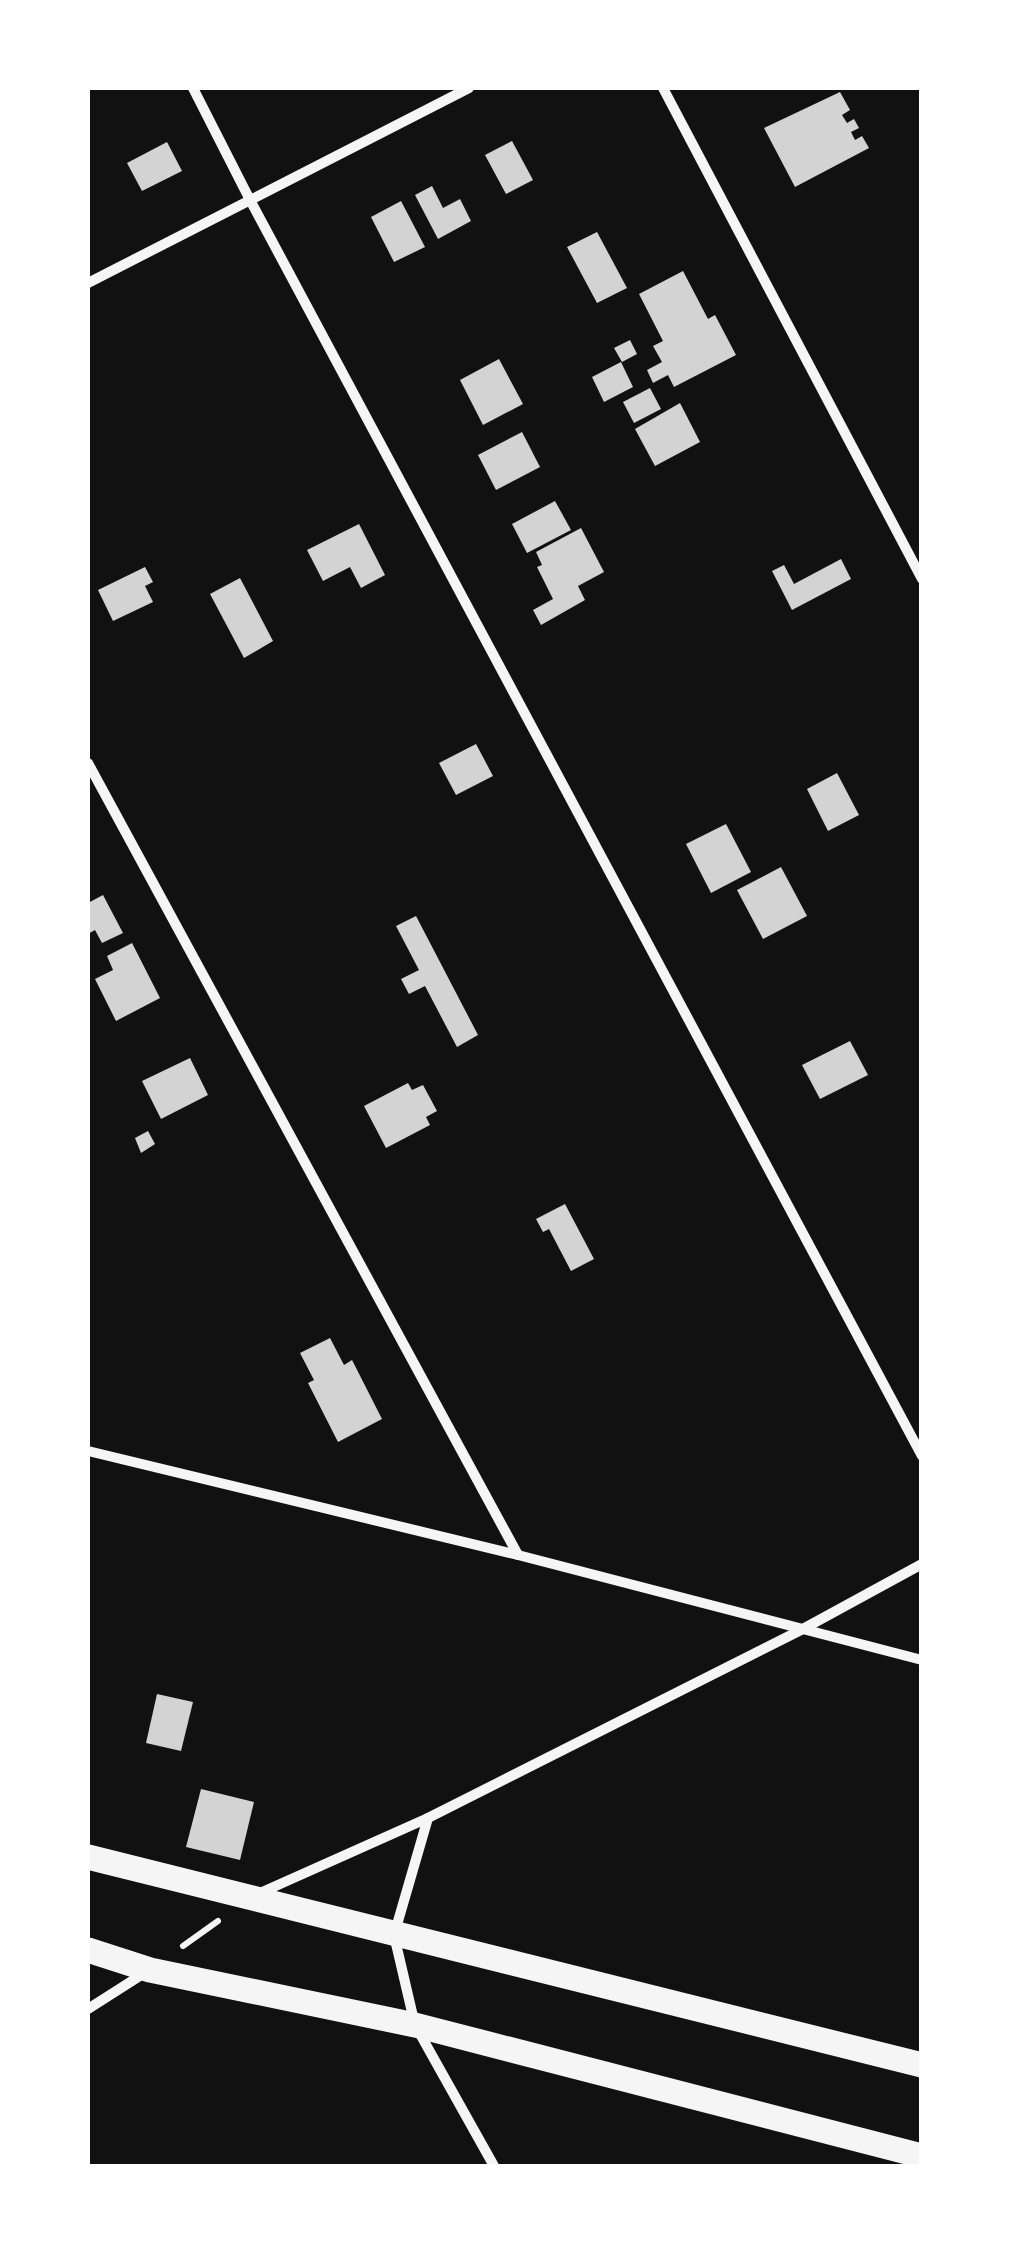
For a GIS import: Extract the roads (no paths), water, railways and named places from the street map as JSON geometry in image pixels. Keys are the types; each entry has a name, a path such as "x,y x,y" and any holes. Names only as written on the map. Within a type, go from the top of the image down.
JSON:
{"main road":[{"path":"88,1857 922,2065"},
{"path":"88,1950 150,1970 415,2025 922,2156"}],"street":[{"path":"193,88 922,1456"},
{"path":"88,282 469,88"},
{"path":"662,88 922,579"},
{"path":"88,764 518,1556"},
{"path":"88,1451 922,1660"},
{"path":"251,1897 428,1818 802,1630 922,1564"},
{"path":"428,1818 394,1934 415,2025 494,2166"},
{"path":"88,2009 150,1970"}]}
